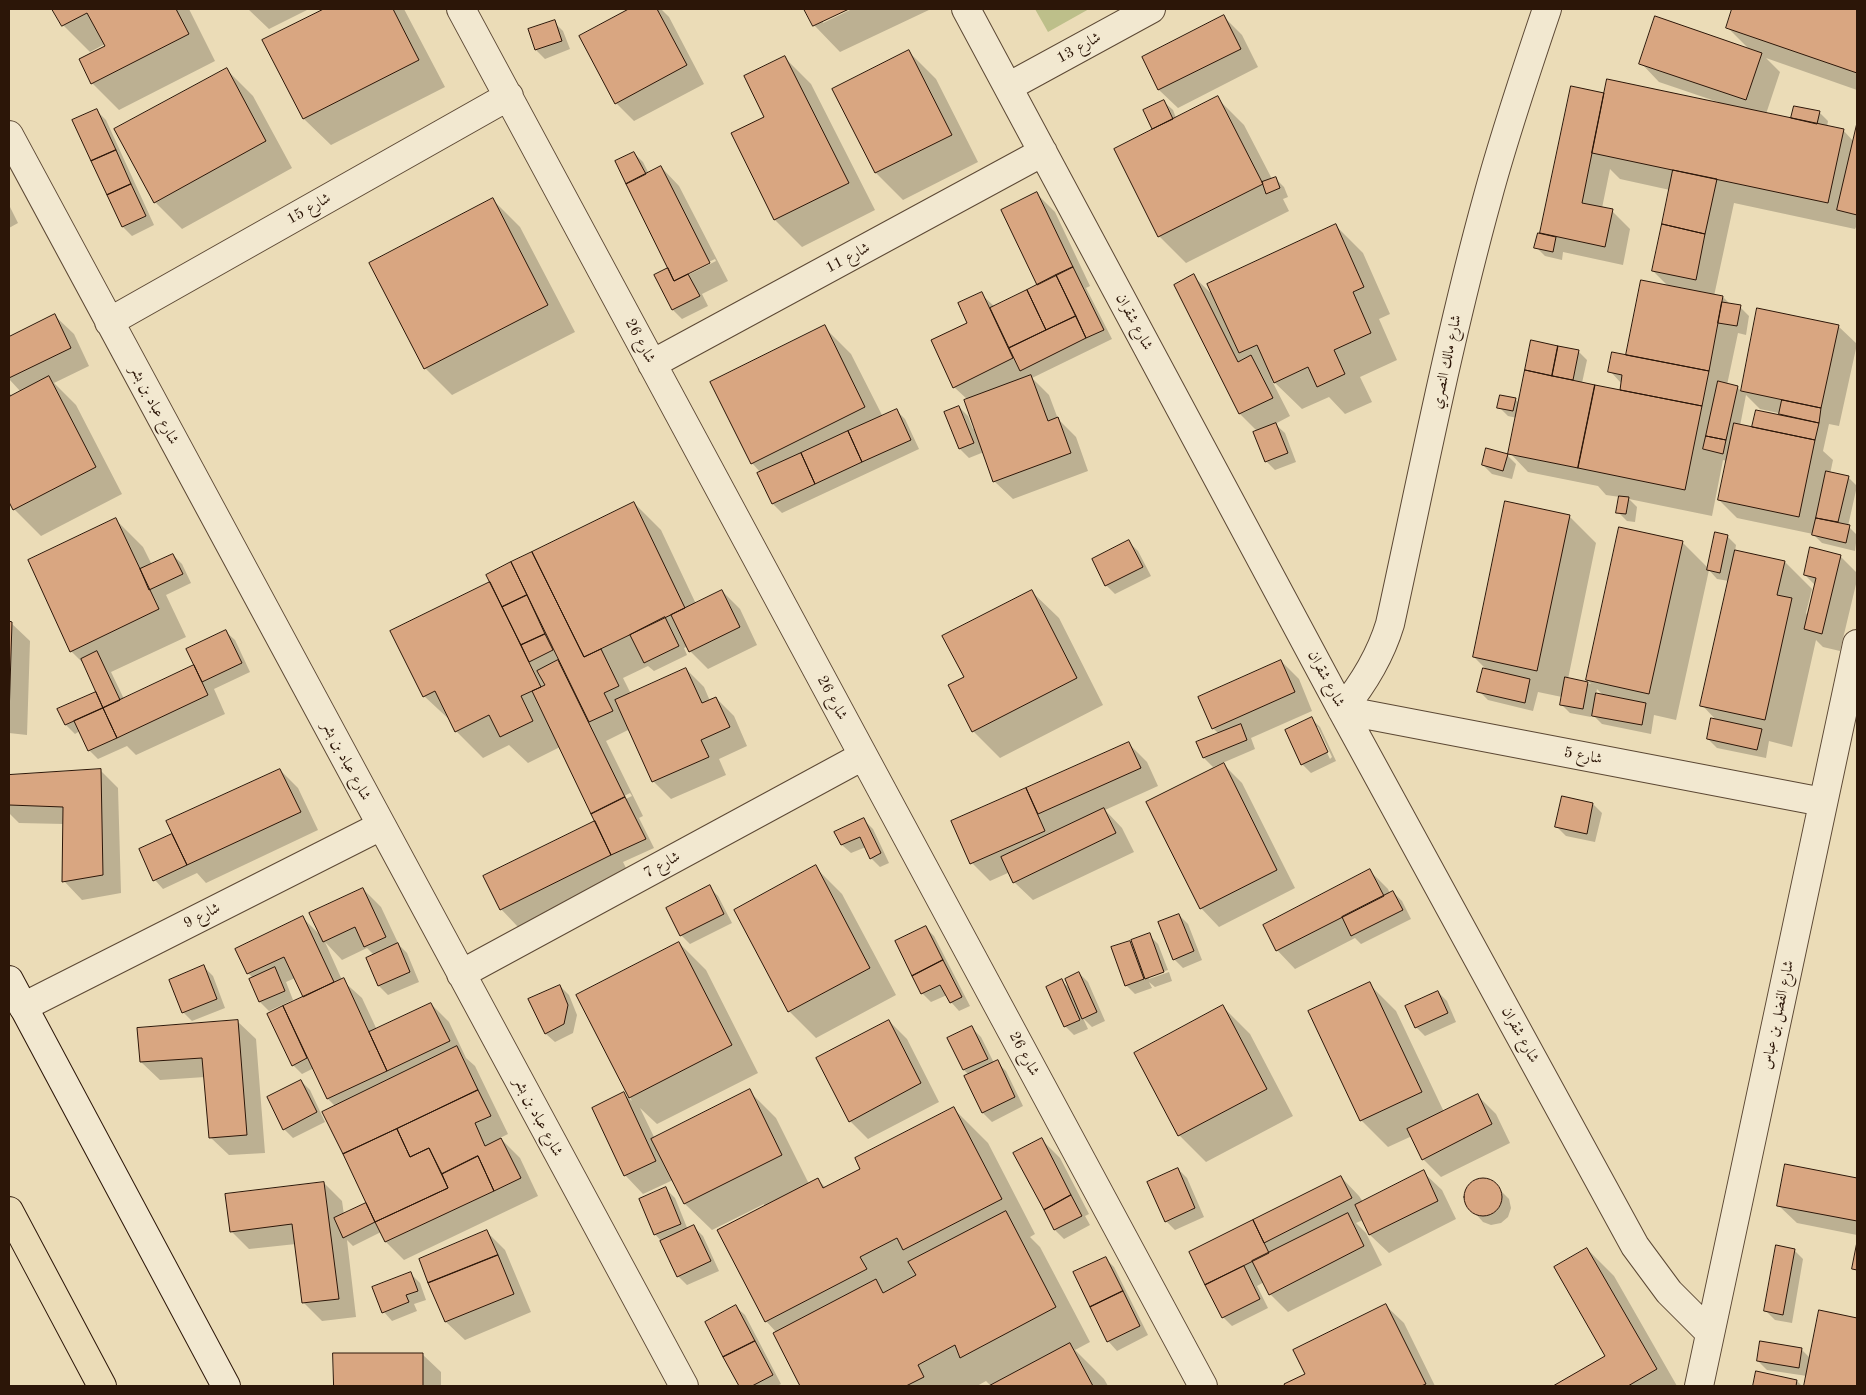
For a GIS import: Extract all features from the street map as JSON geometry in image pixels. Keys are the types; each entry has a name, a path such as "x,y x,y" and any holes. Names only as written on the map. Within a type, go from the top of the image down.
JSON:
{"highway":[{"path":"9,1211 102,1386"}],"street":[{"name":"شارع 26","path":"461,9 1203,1386"},
{"name":"شارع شقران","path":"966,9 1342,710 1635,1246 1670,1292 1710,1333"},
{"name":"شارع 13","path":"1008,86 1151,9"},
{"name":"شارع مالك النصري","path":"1342,710 1372,670 1383,648 1390,624 1458,311 1485,206 1522,83 1547,9"},
{"name":"شارع 15","path":"109,322 508,96"},
{"name":"شارع عباد بن بشر","path":"9,135 684,1386"},
{"name":"شارع 11","path":"652,364 1043,152"},
{"name":"شارع الفضل بن عباس","path":"1699,1386 1857,644"},
{"name":"شارع 5","path":"1342,710 1824,802"},
{"name":"شارع 7","path":"461,974 863,756"},
{"name":"شارع 9","path":"23,1007 381,826"},
{"path":"9,980 226,1386"}],"green space":[{"path":"1035,9 1089,9 1048,32"}],"building":[{"path":"52,9 176,9 189,34 91,84 79,59 105,46 87,13 62,26"},
{"path":"324,9 393,9 419,60 303,119 262,40"},
{"path":"629,9 657,9 687,65 615,104 579,36"},
{"path":"804,9 849,9 813,26"},
{"path":"1732,9 1857,9 1857,73 1726,28"},
{"path":"1224,15 1241,49 1158,90 1142,57"},
{"path":"1655,16 1762,53 1746,100 1639,64"},
{"path":"555,20 562,41 535,50 528,29"},
{"path":"909,50 952,135 875,173 832,89"},
{"path":"785,56 849,183 774,220 731,133 764,117 744,76"},
{"path":"227,68 266,141 154,203 114,129"},
{"path":"1607,79 1844,129 1828,203 1592,153"},
{"path":"1571,86 1604,93 1582,203 1613,209 1605,247 1540,233"},
{"path":"1218,96 1263,184 1158,237 1114,149"},
{"path":"1164,100 1173,119 1152,129 1143,110"},
{"path":"1794,106 1820,111 1817,124 1791,118"},
{"path":"97,109 116,150 91,161 72,120"},
{"path":"1857,123 1857,215 1837,210"},
{"path":"116,150 131,184 107,195 91,161"},
{"path":"634,152 646,174 626,184 615,161"},
{"path":"661,166 710,263 674,281 626,184"},
{"path":"1673,170 1717,179 1705,234 1662,224"},
{"path":"1276,177 1280,188 1266,194 1262,182"},
{"path":"131,184 146,216 122,227 107,195"},
{"path":"1037,192 1073,267 1037,285 1001,210"},
{"path":"493,198 548,305 424,369 369,263"},
{"path":"1336,224 1364,287 1353,292 1371,333 1334,350 1345,374 1317,387 1308,367 1274,383 1257,345 1239,353 1207,284"},
{"path":"1662,224 1705,234 1696,280 1652,271"},
{"path":"1538,233 1556,237 1553,252 1534,248"},
{"path":"1073,267 1104,330 1086,338 1056,275"},
{"path":"668,268 674,281 688,274 700,296 672,310 654,275"},
{"path":"1194,274 1238,362 1251,355 1273,398 1239,414 1174,285"},
{"path":"1056,275 1076,316 1046,330 1027,290"},
{"path":"1641,280 1723,296 1709,371 1626,355"},
{"path":"1027,290 1046,330 1009,348 990,308"},
{"path":"982,292 1013,358 953,388 931,340 967,323 958,303"},
{"path":"1722,302 1741,305 1737,326 1718,323"},
{"path":"1757,308 1839,325 1821,408 1741,391"},
{"path":"55,314 71,348 9,378 9,337"},
{"path":"1076,316 1086,338 1020,371 1009,348"},
{"path":"825,325 865,407 751,464 710,382"},
{"path":"1531,340 1558,346 1552,376 1525,370"},
{"path":"1558,346 1579,350 1573,380 1552,376"},
{"path":"1612,352 1709,371 1702,406 1620,390 1622,375 1608,372"},
{"path":"1525,370 1595,385 1578,468 1508,454"},
{"path":"1031,375 1048,421 1058,417 1071,453 993,482 964,400"},
{"path":"49,376 96,467 13,510 9,502 9,397"},
{"path":"1718,381 1738,386 1726,440 1706,436"},
{"path":"1595,385 1702,406 1685,490 1578,468"},
{"path":"1500,395 1516,398 1513,411 1497,408"},
{"path":"1782,400 1821,408 1819,423 1779,414"},
{"path":"959,406 974,443 959,449 944,412"},
{"path":"897,409 911,440 862,462 848,431"},
{"path":"1756,410 1819,423 1815,440 1752,427"},
{"path":"1276,423 1288,453 1265,462 1253,432"},
{"path":"1734,423 1815,440 1799,517 1718,500"},
{"path":"848,431 862,462 815,484 801,453"},
{"path":"1706,436 1726,440 1723,454 1703,449"},
{"path":"1486,448 1508,454 1503,471 1482,465"},
{"path":"801,453 815,484 772,504 757,473"},
{"path":"1826,471 1849,476 1838,522 1816,518"},
{"path":"1619,496 1629,497 1626,514 1616,513"},
{"path":"1505,501 1570,515 1537,671 1473,657"},
{"path":"634,502 685,608 584,657 532,552"},
{"path":"116,518 159,609 70,652 28,560"},
{"path":"1816,518 1850,525 1846,543 1812,535"},
{"path":"1619,527 1683,541 1649,694 1586,680"},
{"path":"1715,532 1728,535 1720,573 1707,570"},
{"path":"1129,540 1143,567 1105,586 1092,559"},
{"path":"1810,547 1841,555 1822,634 1804,629 1816,578 1804,575"},
{"path":"1735,550 1785,561 1777,595 1792,598 1765,720 1700,706"},
{"path":"532,552 584,657 601,649 619,686 604,693 613,711 589,722 511,562"},
{"path":"173,554 183,574 149,590 140,569"},
{"path":"511,562 527,595 502,607 486,575"},
{"path":"490,582 541,687 521,696 533,721 500,737 489,715 455,732 435,691 423,697 390,631"},
{"path":"722,590 740,627 689,652 671,615"},
{"path":"1032,590 1077,678 972,732 948,685 964,677 942,636"},
{"path":"527,595 545,634 521,645 502,607"},
{"path":"665,617 679,646 644,663 630,635"},
{"path":"9,621 12,622 9,717"},
{"path":"226,630 242,663 202,682 186,649"},
{"path":"545,634 553,650 529,662 521,645"},
{"path":"97,651 120,700 103,708 81,659"},
{"path":"558,660 625,797 591,814 532,691 545,685 537,671"},
{"path":"1281,660 1295,692 1212,729 1198,697"},
{"path":"194,665 208,695 117,738 103,708"},
{"path":"686,668 702,703 716,697 730,727 701,740 709,757 652,782 615,700"},
{"path":"1483,668 1530,679 1525,703 1477,692"},
{"path":"1565,677 1588,682 1583,709 1560,705"},
{"path":"96,692 103,708 65,725 57,709"},
{"path":"1596,693 1646,703 1642,725 1592,716"},
{"path":"103,708 117,738 88,751 74,721"},
{"path":"1312,717 1328,752 1301,765 1285,730"},
{"path":"1711,718 1762,729 1757,750 1707,739"},
{"path":"1241,724 1247,740 1203,758 1196,742"},
{"path":"1129,742 1141,768 1038,814 1026,788"},
{"path":"1224,763 1277,870 1200,909 1146,802"},
{"path":"101,769 103,875 62,882 63,807 9,805 9,775"},
{"path":"280,769 301,812 187,865 166,821"},
{"path":"1026,788 1045,831 970,864 951,821"},
{"path":"1562,796 1593,803 1587,834 1555,827"},
{"path":"625,797 646,839 611,855 591,814"},
{"path":"1104,808 1116,833 1013,883 1001,857"},
{"path":"864,818 881,853 870,859 860,837 841,845 834,832"},
{"path":"595,821 611,855 500,910 483,876"},
{"path":"172,834 187,865 153,881 139,849"},
{"path":"816,865 870,968 788,1012 734,910"},
{"path":"1370,869 1384,896 1276,951 1263,925"},
{"path":"710,885 724,914 680,936 666,908"},
{"path":"363,888 386,937 364,947 355,927 323,942 309,913"},
{"path":"1393,891 1403,910 1351,936 1342,917"},
{"path":"1179,914 1194,951 1173,960 1158,922"},
{"path":"303,916 334,982 303,997 284,957 247,974 235,949"},
{"path":"926,926 943,960 912,976 895,941"},
{"path":"1150,933 1164,972 1145,979 1131,940"},
{"path":"1130,941 1144,979 1125,986 1111,947"},
{"path":"679,942 732,1045 629,1098 576,995"},
{"path":"398,943 410,972 378,986 366,958"},
{"path":"943,960 962,997 950,1003 940,985 921,994 912,976"},
{"path":"204,965 217,999 182,1013 169,980"},
{"path":"275,967 285,991 259,1002 249,979"},
{"path":"1079,972 1097,1012 1082,1019 1065,979"},
{"path":"344,978 387,1071 327,1099 283,1006"},
{"path":"1062,979 1080,1020 1064,1027 1046,987"},
{"path":"1370,982 1422,1092 1360,1121 1308,1011"},
{"path":"560,985 568,1005 564,1024 545,1034 528,999"},
{"path":"1438,991 1448,1013 1415,1028 1405,1006"},
{"path":"431,1003 450,1041 387,1071 369,1032"},
{"path":"1223,1005 1267,1089 1178,1136 1134,1053"},
{"path":"283,1006 307,1058 292,1066 267,1014"},
{"path":"238,1020 247,1135 209,1138 202,1058 140,1062 137,1028"},
{"path":"889,1020 921,1083 849,1122 816,1058"},
{"path":"972,1026 988,1059 963,1070 947,1038"},
{"path":"457,1046 478,1090 343,1154 322,1112"},
{"path":"998,1060 1015,1097 982,1113 964,1076"},
{"path":"301,1080 317,1112 283,1130 267,1097"},
{"path":"750,1089 782,1155 684,1204 651,1139"},
{"path":"478,1090 491,1116 475,1123 485,1146 501,1138 521,1178 494,1191 478,1156 442,1174 429,1148 410,1157 397,1129"},
{"path":"624,1092 656,1161 624,1176 592,1108"},
{"path":"1478,1094 1492,1124 1422,1160 1407,1129"},
{"path":"954,1107 1002,1199 903,1250 897,1238 860,1257 867,1269 765,1322 717,1230 818,1178 823,1188 860,1169 855,1158"},
{"path":"397,1129 410,1157 429,1148 448,1188 375,1222 343,1154"},
{"path":"1042,1138 1071,1195 1044,1210 1013,1153"},
{"path":"478,1156 494,1191 385,1242 375,1222 448,1188 442,1174"},
{"path":"1785,1164 1857,1178 1857,1221 1777,1206"},
{"path":"1178,1168 1195,1208 1165,1222 1147,1182"},
{"path":"1424,1170 1438,1201 1369,1235 1355,1205"},
{"path":"1341,1176 1352,1198 1264,1243 1253,1220"},
{"path":"1483,1178 1496,1184 1502,1197 1496,1210 1483,1216 1470,1210 1464,1197 1470,1184"},
{"path":"324,1182 339,1299 302,1303 292,1224 230,1232 225,1194"},
{"path":"666,1187 681,1224 654,1235 639,1199"},
{"path":"1071,1195 1082,1216 1054,1230 1044,1210"},
{"path":"366,1203 375,1222 343,1238 334,1218"},
{"path":"1006,1211 1056,1307 960,1358 955,1345 918,1365 924,1377 906,1386 800,1386 773,1333 876,1279 883,1293 916,1275 908,1262"},
{"path":"1348,1213 1364,1246 1269,1295 1252,1261"},
{"path":"1253,1220 1269,1253 1205,1285 1189,1252"},
{"path":"694,1225 711,1261 677,1277 660,1241"},
{"path":"487,1230 498,1255 428,1283 419,1259"},
{"path":"1857,1242 1857,1270 1852,1269"},
{"path":"1776,1245 1795,1249 1783,1315 1764,1311"},
{"path":"1587,1248 1657,1369 1628,1386 1553,1386 1605,1356 1554,1267"},
{"path":"498,1255 514,1294 445,1322 428,1283"},
{"path":"1106,1257 1123,1291 1090,1307 1073,1272"},
{"path":"1244,1266 1260,1299 1222,1318 1205,1285"},
{"path":"411,1272 418,1291 406,1295 409,1302 382,1313 372,1287"},
{"path":"1123,1291 1140,1326 1107,1342 1090,1307"},
{"path":"1386,1304 1426,1384 1421,1386 1285,1386 1284,1384 1305,1374 1293,1350"},
{"path":"736,1305 755,1341 723,1357 705,1322"},
{"path":"1819,1310 1857,1318 1857,1386 1804,1386"},
{"path":"755,1341 773,1375 752,1386 739,1386 723,1357"},
{"path":"1760,1341 1802,1348 1799,1368 1757,1361"},
{"path":"1070,1343 1093,1386 989,1386"},
{"path":"333,1353 423,1353 423,1386 334,1386"},
{"path":"1756,1371 1797,1380 1796,1386 1753,1386"}]}
